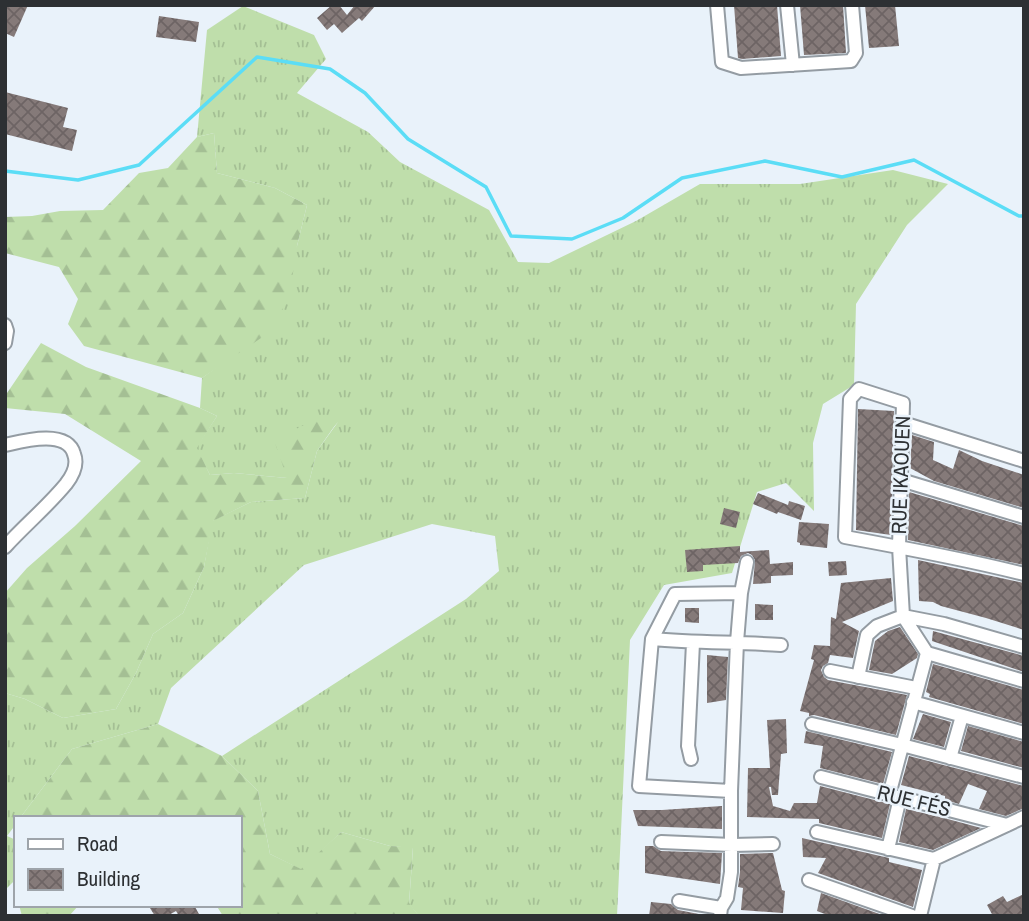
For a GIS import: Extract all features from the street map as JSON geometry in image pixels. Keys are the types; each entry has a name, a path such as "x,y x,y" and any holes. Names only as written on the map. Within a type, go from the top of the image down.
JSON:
{"street":[{"path":"717,5 722,62 741,68 851,61 856,53 852,5"},
{"path":"788,5 793,65"},
{"path":"5,326 5,342"},
{"name":"RUE IKAOUEN","path":"899,547 845,537 850,399 859,389 903,403 899,547 903,616"},
{"path":"903,423 1024,461"},
{"path":"5,445 34,439 57,439 67,443 76,457 68,482 5,547"},
{"path":"901,480 1024,517"},
{"path":"899,547 1024,574"},
{"path":"679,901 721,912 727,898 732,845 731,791 737,642 741,593 747,562"},
{"path":"731,791 639,786 652,639 675,594 741,593"},
{"path":"903,616 927,653 1024,681"},
{"path":"859,677 867,635 877,626 903,616 944,624 1024,647"},
{"path":"652,639 781,645"},
{"path":"691,759 688,746 693,643"},
{"path":"888,849 902,745 927,653"},
{"path":"830,671 916,688"},
{"path":"913,702 1024,733"},
{"path":"950,758 962,716"},
{"path":"812,724 1024,777"},
{"name":"RUE FÉS","path":"821,777 1007,825"},
{"path":"817,832 934,859 1024,817"},
{"path":"661,842 773,844"},
{"path":"920,916 934,859"},
{"path":"808,880 912,916"}],"green space":[{"path":"243,6 314,35 326,59 297,93 368,132 400,162 489,210 518,262 549,263 636,221 700,184 800,184 893,170 948,184 907,225 856,304 854,385 823,404 813,443 814,511 786,483 757,492 732,573 664,585 630,640 617,916 419,916 409,904 413,848 390,846 341,832 302,870 270,854 258,791 222,756 466,599 499,571 495,536 432,524 304,565 171,688 158,724 72,749 22,816 14,816 14,827 7,836 14,839 14,881 5,890 5,693 25,699 63,718 116,709 153,634 183,613 204,567 212,521 251,502 305,498 317,451 338,422 287,478 234,473 210,475 196,448 217,416 200,408 202,378 221,364 297,246 307,205 275,188 217,173 214,133 197,137 207,30"},
{"path":"214,133 217,173 275,188 307,205 297,246 289,300 261,338 202,378 84,346 68,324 78,299 59,267 5,253 5,217 103,210 139,173 168,168 197,137"},
{"path":"41,343 86,367 217,416 197,448 210,475 234,473 287,478 274,440 318,418 338,421 317,451 305,498 251,502 213,521 204,567 183,613 153,634 116,709 63,718 25,699 5,693 5,593 27,568 75,526 141,461 65,414 5,408 5,396"},
{"path":"158,724 222,756 258,791 270,854 301,869 341,832 390,846 413,847 409,903 419,916 223,916 217,907 242,907 242,816 22,816 72,749"},
{"path":"20,907 77,907 69,916 22,916"}],"building":[{"path":"5,5 28,5 14,37 5,33"},
{"path":"332,5 339,5 347,15 355,5 376,5 362,21 359,18 342,33 334,24 327,30 317,18"},
{"path":"734,5 777,5 781,56 738,58"},
{"path":"800,5 843,5 846,53 804,55"},
{"path":"865,5 895,5 899,46 869,48"},
{"path":"159,16 199,22 196,42 156,37"},
{"path":"5,92 68,108 63,127 77,130 72,151 5,134"},
{"path":"858,409 894,411 891,535 856,530"},
{"path":"912,435 934,442 933,460 953,469 959,450 1024,475 1024,508 934,481 910,468"},
{"path":"909,492 1024,526 1024,565 908,540"},
{"path":"758,493 788,505 789,501 805,506 801,520 753,504"},
{"path":"724,508 740,512 736,528 720,524"},
{"path":"799,522 829,524 827,548 800,545 797,542"},
{"path":"740,546 740,552 769,550 770,564 793,562 793,575 771,576 771,583 753,584 755,560 748,553 741,556 738,563 703,565 703,571 687,572 685,550"},
{"path":"918,560 1024,583 1024,630 933,602 919,601"},
{"path":"846,561 847,575 829,576 828,562"},
{"path":"891,578 893,601 842,622 859,631 853,658 830,655 828,663 821,670 828,680 907,695 896,735 809,716 809,713 800,711 814,660 811,659 814,645 830,646 831,617 836,619 841,583"},
{"path":"755,604 773,605 773,620 755,620"},
{"path":"685,608 699,608 699,623 685,622"},
{"path":"900,627 918,654 917,658 892,674 869,670 875,641 888,631"},
{"path":"933,631 1024,656 1024,672 932,641"},
{"path":"707,655 728,657 726,700 707,703"},
{"path":"933,664 1024,690 1024,724 929,697 930,694 926,692"},
{"path":"923,714 951,722 944,747 913,739"},
{"path":"786,719 787,753 781,754 778,795 772,795 769,787 773,806 790,811 794,803 817,803 820,786 890,804 882,838 819,823 819,819 747,817 748,768 770,768 767,720"},
{"path":"968,726 1024,742 1024,768 961,751"},
{"path":"806,731 892,752 883,784 820,768 823,746 804,743"},
{"path":"909,756 1024,786 1024,808 1006,816 979,809 987,791 968,784 959,804 945,800 945,796 901,785"},
{"path":"722,806 722,829 638,826 633,810 662,810"},
{"path":"906,809 981,828 933,850 899,842"},
{"path":"802,838 889,858 889,862 922,870 913,907 818,873 826,858 803,857"},
{"path":"645,846 653,846 661,851 722,853 720,884 645,873"},
{"path":"773,853 782,890 785,891 783,913 741,910 743,888 738,887 740,854"},
{"path":"821,893 885,916 830,916 817,911"},
{"path":"1024,894 1024,916 993,916 987,905 1003,896 1007,902"},
{"path":"651,902 671,904 678,910 709,916 649,916"},
{"path":"149,907 195,907 200,916 179,916 176,911 167,916 155,916"}],"waterway":[{"path":"5,171 78,180 139,165 257,57 330,69 365,93 408,139 486,187 511,236 572,239 623,218 682,178 765,161 842,177 914,160 1019,216 1024,216"}]}
